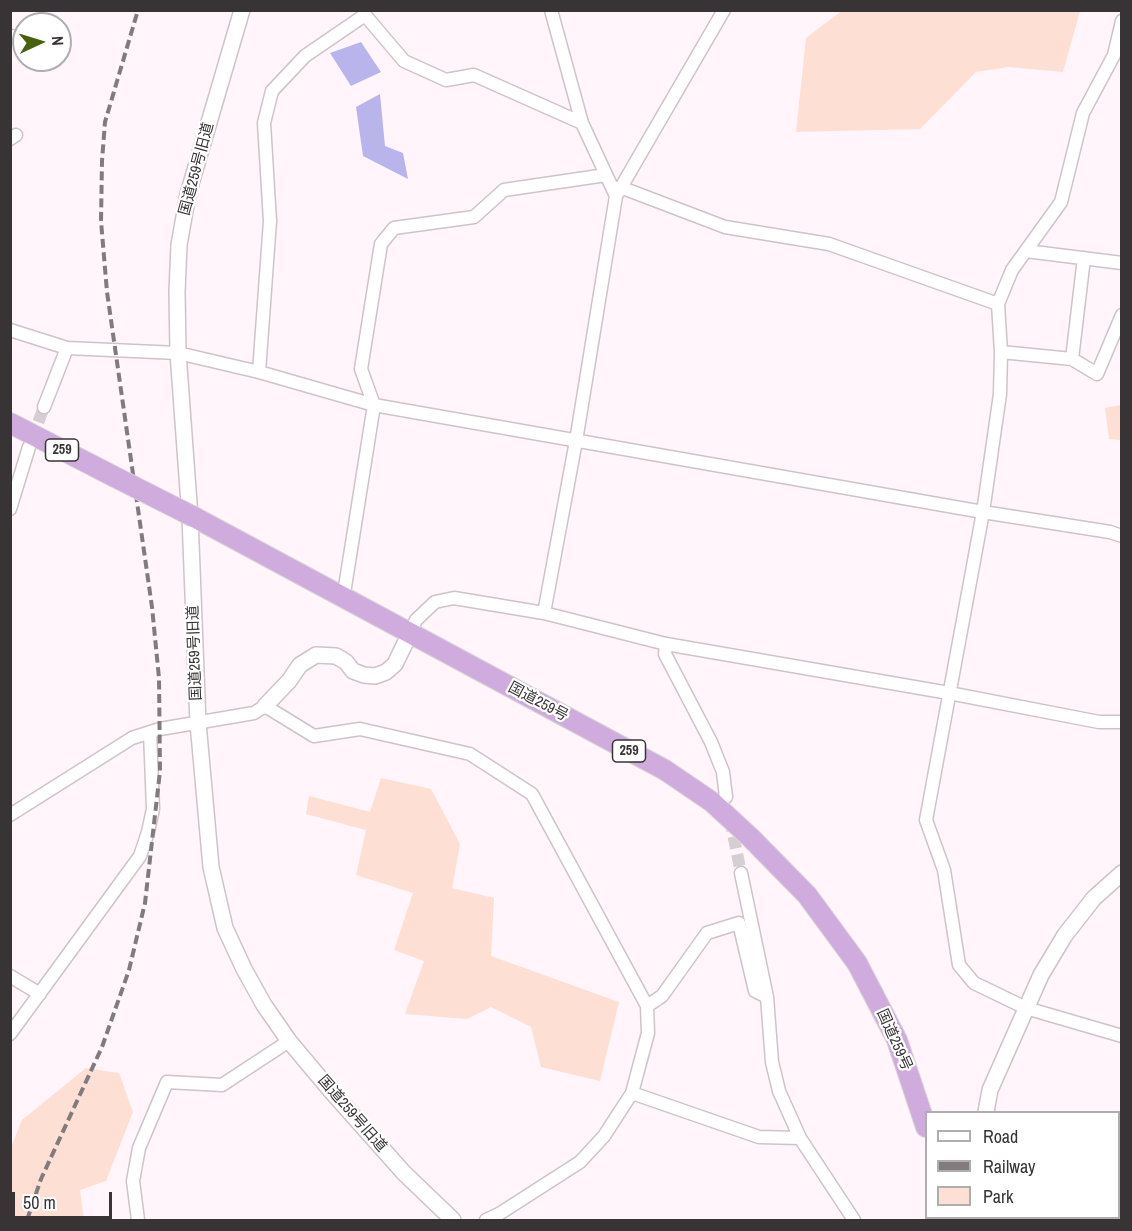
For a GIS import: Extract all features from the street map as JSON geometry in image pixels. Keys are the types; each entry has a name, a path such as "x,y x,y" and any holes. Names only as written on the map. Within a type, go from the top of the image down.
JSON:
{"highway":[{"name":"国道259号","path":"10,423 194,517 665,770 712,802 807,895 857,963 897,1040 925,1121"}],"street":[{"name":"国道259号旧道","path":"242,10 188,194 179,244 177,292 178,353 190,517 198,723 211,867 225,928 264,1005 289,1041 331,1091 404,1173 453,1221"},
{"path":"551,10 582,123 606,175 618,192 725,227 829,244 998,304"},
{"path":"544,613 618,192 724,10"},
{"path":"1121,10 1122,20 1114,55 1083,113 1061,202 1012,270 998,304 1001,352 1000,394 983,512 926,820 944,870 959,965 974,983 1026,1008 1122,1036"},
{"path":"260,372 270,221 264,123 272,91 305,56 365,13 404,61 446,80 474,75 582,123"},
{"path":"340,597 345,587 374,405 361,369 381,244 394,228 474,217 504,190 606,175"},
{"path":"1026,251 1122,263"},
{"path":"1071,359 1084,258"},
{"path":"1001,352 1071,359 1097,374 1122,315"},
{"path":"10,330 67,348 178,353 260,372 374,405 983,512 1110,532 1122,536"},
{"path":"44,407 67,348"},
{"path":"10,509 29,447"},
{"path":"10,815 132,738 150,732 254,713 289,681 300,665 316,655 336,656 346,662 353,671 364,675 375,676 386,672 395,664 416,620 435,602 454,598 544,613 666,645 949,693 1099,722 1122,722"},
{"path":"666,645 665,654 711,742 723,772 726,797"},
{"path":"265,705 314,736 360,729 470,754 532,794 647,1006 648,1032 632,1093 604,1136 580,1162 486,1221"},
{"path":"12,1030 140,856 153,809 150,732"},
{"path":"741,873 768,997 772,1062 779,1091 800,1138 854,1221"},
{"path":"986,1111 990,1090 1041,975 1065,935 1094,898 1122,873"},
{"path":"647,1006 662,996 708,933 739,923 755,991 768,997"},
{"path":"10,976 39,994"},
{"path":"138,1221 133,1181 139,1148 167,1082 222,1085 289,1041"},
{"path":"632,1093 759,1137 800,1138"}],"green space":[{"path":"842,11 1080,11 1063,72 1008,67 976,72 920,129 796,132 806,38"},
{"path":"1121,405 1121,440 1109,439 1105,408"},
{"path":"381,778 431,789 460,844 452,888 494,898 491,956 619,1002 600,1081 541,1067 531,1027 491,1007 467,1019 405,1014 424,961 394,950 413,893 356,875 366,830 306,814 309,796 370,812"},
{"path":"86,1068 119,1073 133,1112 106,1181 80,1190 84,1220 11,1220 11,1147 22,1120"}],"shaded area":[{"path":"361,42 381,72 351,86 330,53"},
{"path":"380,94 385,146 403,153 408,179 363,156 356,107"}],"tunnel":[{"path":"32,439 44,407"},
{"path":"730,819 741,873"}],"railway":[{"path":"27,1220 41,1179 102,1047 129,970 145,903 160,771 159,678 152,607 107,292 101,221 105,122 138,10"}]}
